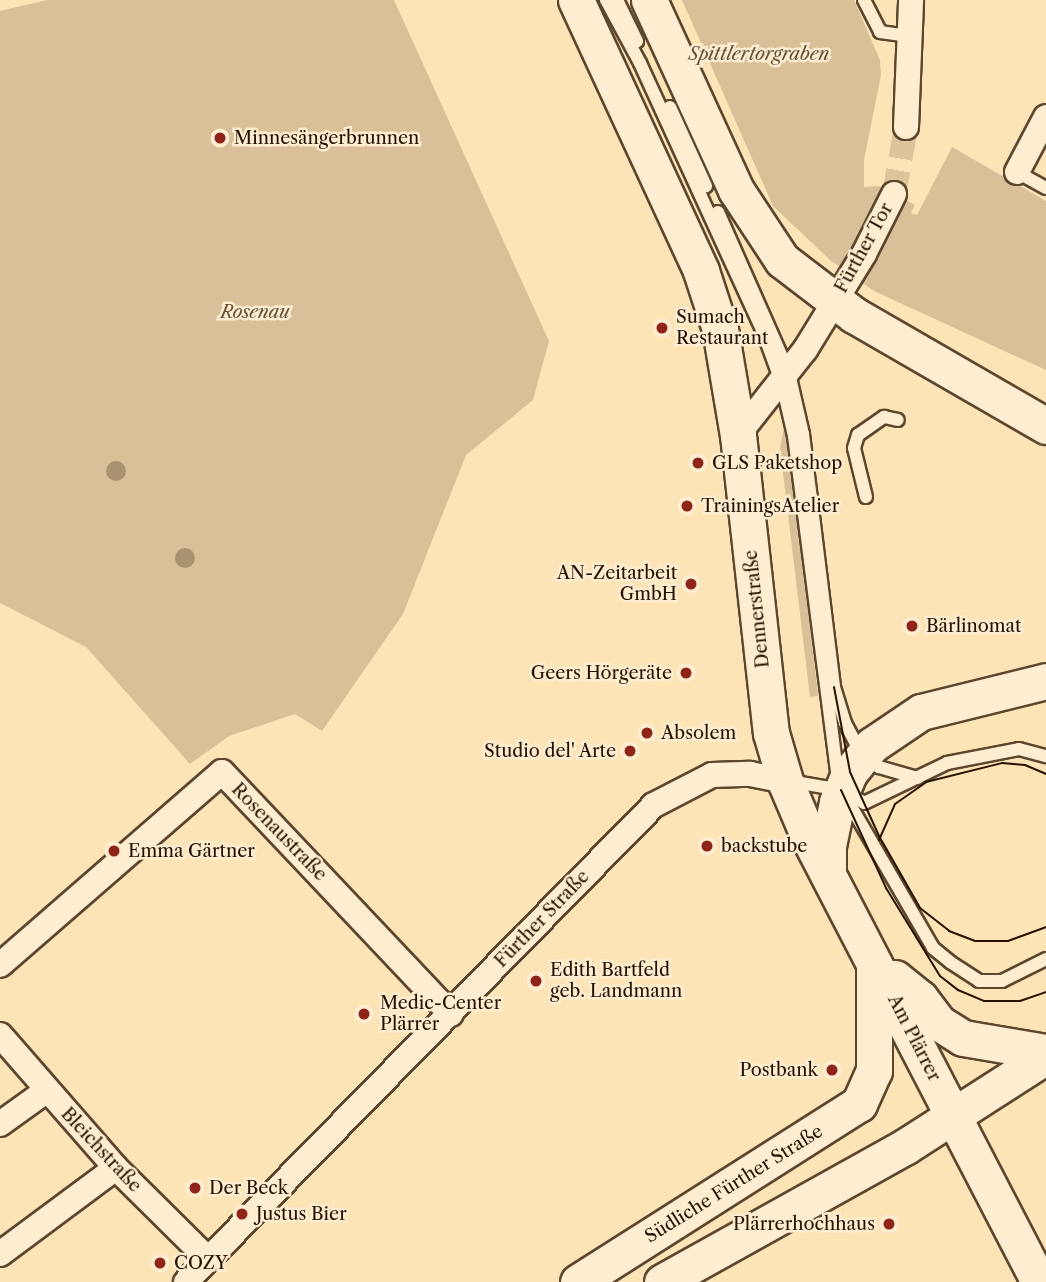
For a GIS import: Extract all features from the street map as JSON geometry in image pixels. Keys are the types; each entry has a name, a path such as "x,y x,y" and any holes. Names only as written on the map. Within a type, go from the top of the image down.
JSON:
{"main road":[{"name":"Dennerstraße","path":"576,0 701,271 724,346 738,435 771,733 785,781"},
{"path":"649,0 747,211 782,260 842,290 1046,426"},
{"path":"828,875 830,828 841,790 864,754 921,712 1046,681"},
{"name":"Am Plärrer","path":"785,781 828,875 954,1116"},
{"name":"Am Plärrer","path":"874,960 950,1031 984,1043 1046,1054"},
{"name":"Am Plärrer","path":"874,960 874,1071"},
{"name":"Am Plärrer","path":"662,1282 906,1146 1046,1054"},
{"name":"Südliche Fürther Straße","path":"578,1282 853,1110 865,1096 874,1071"},
{"path":"954,1116 1039,1282"}],"street":[{"path":"907,119 911,0"},
{"path":"1017,172 1046,117"},
{"name":"Fürther Tor","path":"842,290 894,194"},
{"path":"738,435 785,378 842,290"},
{"name":"Rosenaustraße","path":"0,965 222,772 451,1014"},
{"name":"Fürther Straße","path":"186,1282 654,805 712,775 750,774 785,781"},
{"name":"Bleichstraße","path":"0,1035 46,1091 116,1168 208,1259"},
{"path":"0,1124 46,1091"},
{"path":"0,1254 116,1168"}],"lane":[{"path":"606,0 651,87 785,378 828,724 841,790 933,948 979,981 1002,981 1046,959"},
{"path":"617,0 785,378 803,434 834,687 845,723 864,754 888,772 917,778"},
{"path":"864,0 880,32 910,36"},
{"path":"1017,172 1046,188"},
{"path":"866,497 854,448 858,435 884,417 898,419"},
{"path":"785,781 841,790 864,803 947,763 1019,749 1046,755"}],"green space":[{"name":"Rosenau","path":"47,0 394,0 549,341 533,400 466,455 403,614 322,731 295,714 229,736 190,764 86,647 0,603 0,11"},
{"name":"Spittlertorgraben","path":"682,0 854,0 880,60 881,75 864,160 864,187 878,186 915,205 911,213 917,215 952,147 1046,201 1046,370 874,291 830,260 773,206"},
{"path":"785,422 818,696 810,697 780,448"}],"tunnel":[{"path":"894,194 906,127"}],"tram line":[{"path":"834,687 850,772 879,836 920,908 949,931 975,941 1008,941 1046,927"},
{"path":"879,840 895,804 926,782 1002,763 1025,765 1046,774"},
{"path":"841,790 886,888 940,976 958,990 984,1001 1020,1001 1046,992"}],"place":[{"name":"Minnesängerbrunnen","path":"220,138"},
{"name":"Sumach Restaurant","path":"662,328"},
{"name":"GLS Paketshop","path":"698,463"},
{"name":"TrainingsAtelier","path":"687,506"},
{"name":"AN-Zeitarbeit GmbH","path":"691,584"},
{"name":"Bärlinomat","path":"912,626"},
{"name":"Geers Hörgeräte","path":"686,673"},
{"name":"Absolem","path":"647,733"},
{"name":"Studio del' Arte","path":"630,751"},
{"name":"backstube","path":"707,846"},
{"name":"Emma Gärtner","path":"114,851"},
{"name":"Edith Bartfeld geb. Landmann","path":"536,981"},
{"name":"Medic-Center Plärrer","path":"364,1014"},
{"name":"Postbank","path":"832,1070"},
{"name":"Der Beck","path":"195,1188"},
{"name":"Justus Bier","path":"242,1214"},
{"name":"Plärrerhochhaus","path":"889,1224"},
{"name":"COZY","path":"160,1263"}]}
